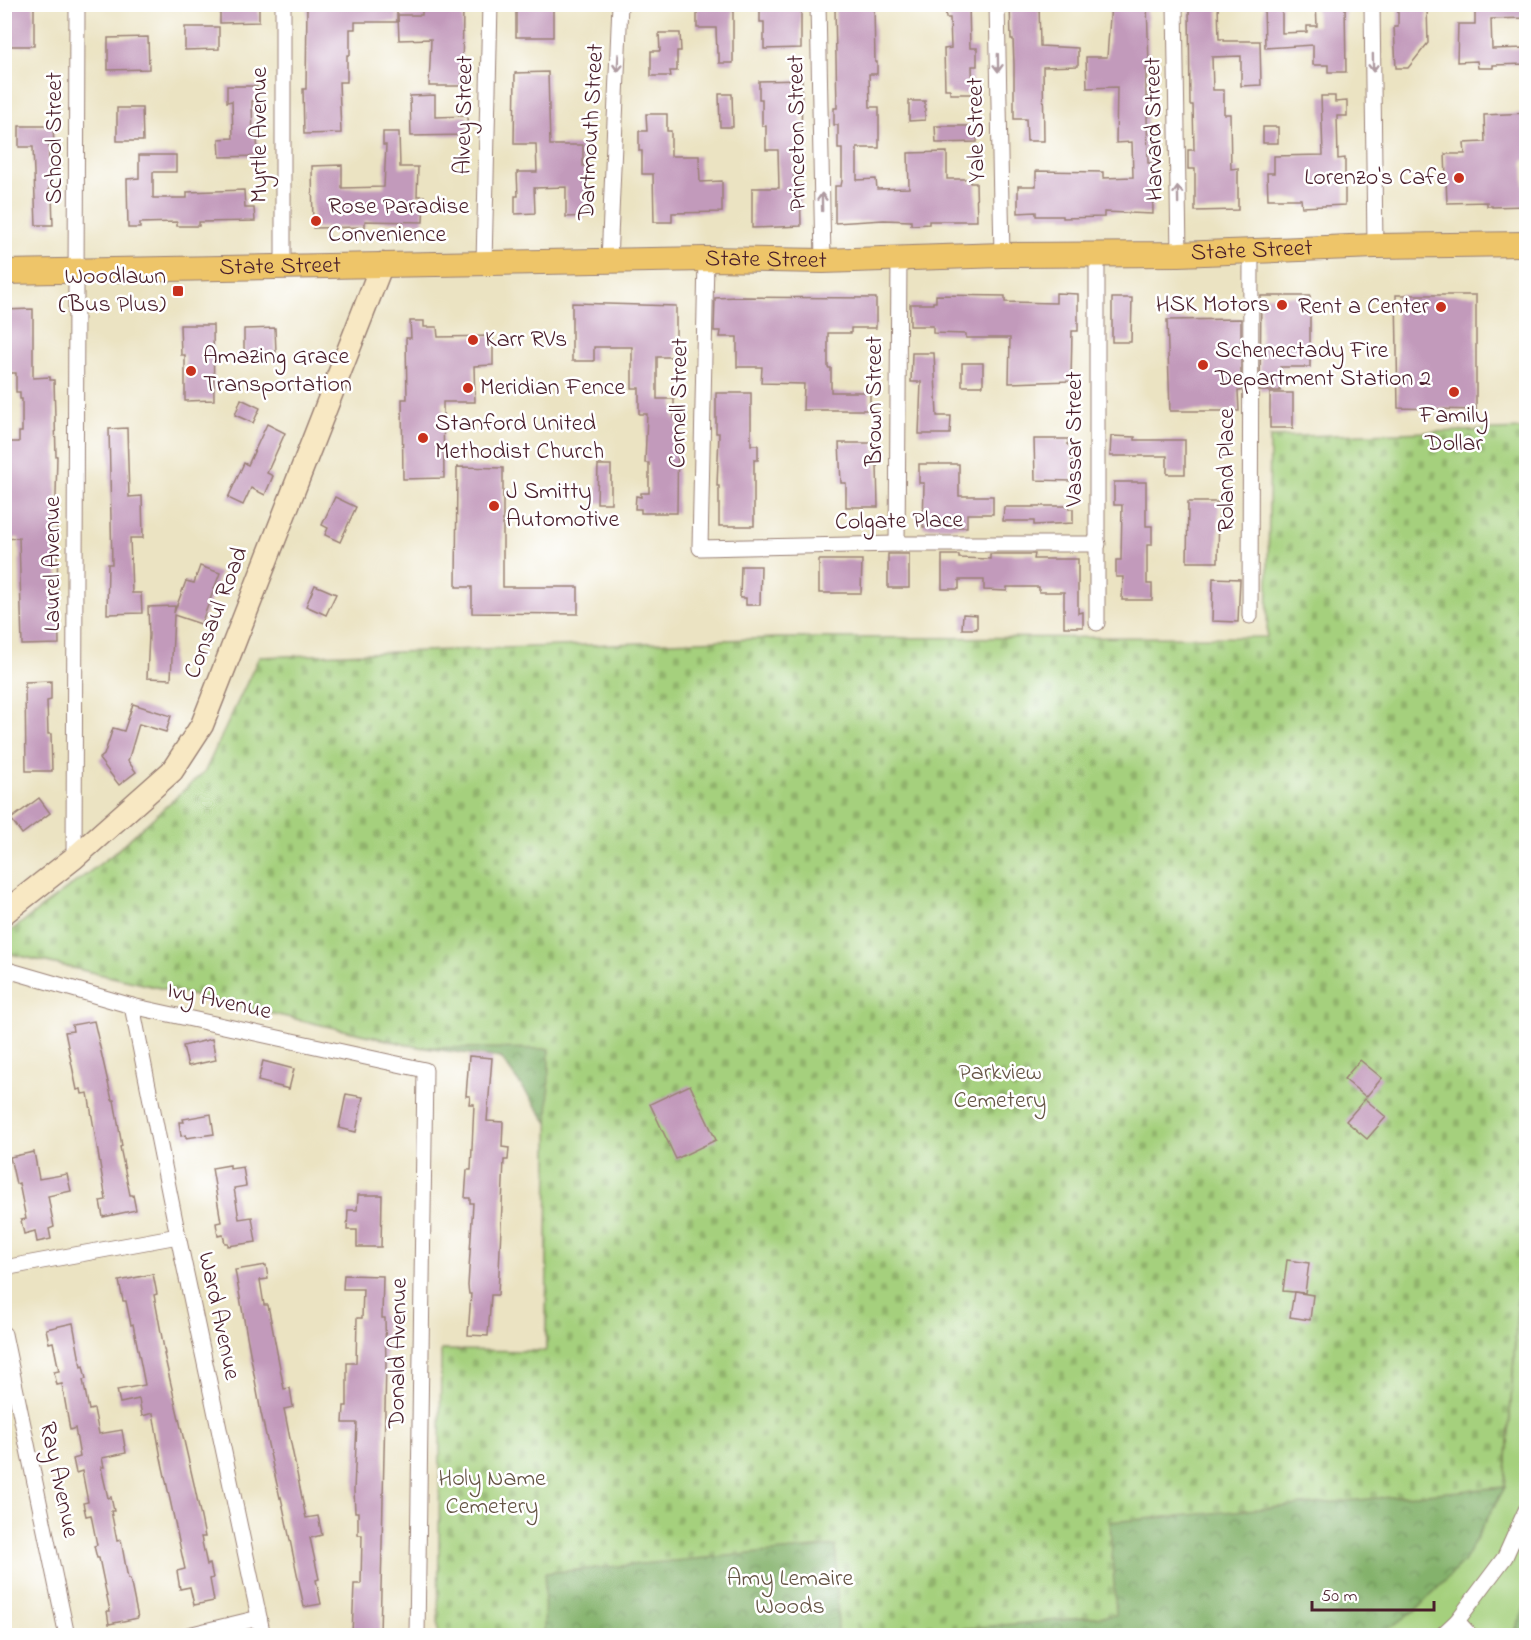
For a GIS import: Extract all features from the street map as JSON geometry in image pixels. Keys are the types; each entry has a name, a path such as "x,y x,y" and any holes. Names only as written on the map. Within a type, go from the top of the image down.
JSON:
{"main road":[{"name":"State Street","path":"4,272 706,259 823,261 1527,244"}],"street":[{"name":"School Street","path":"77,4 77,271"},
{"name":"Myrtle Avenue","path":"282,266 284,4"},
{"name":"Alvey Street","path":"484,263 490,4"},
{"name":"Dartmouth Street","path":"609,261 620,4"},
{"name":"Princeton Street","path":"818,4 823,261"},
{"name":"Yale Street","path":"997,4 1002,255"},
{"name":"Harvard Street","path":"1175,4 1179,254"},
{"path":"1372,4 1375,246"},
{"name":"Roland Place","path":"1250,616 1251,251"},
{"name":"Vassar Street","path":"1097,255 1097,623"},
{"name":"Brown Street","path":"897,544 899,258"},
{"name":"Cornell Street","path":"700,548 706,259"},
{"name":"Consaul Road","path":"4,913 74,858 172,771 202,725 382,264"},
{"name":"Laurel Avenue","path":"74,858 77,271"},
{"name":"Colgate Place","path":"700,548 897,544 1098,544"},
{"name":"Ivy Avenue","path":"4,969 132,1006 425,1070"},
{"name":"Ward Avenue","path":"132,1006 178,1236 263,1635"},
{"name":"Donald Avenue","path":"417,1635 425,1070"},
{"path":"4,1268 178,1236"},
{"name":"Ray Avenue","path":"4,1334 66,1635"},
{"path":"1442,1635 1457,1621 1505,1557 1527,1510"},
{"path":"184,1635 259,1618"},
{"path":"1457,1621 1471,1635"}],"green space":[{"name":"Parkview Cemetery","path":"1526,429 1526,1179 1505,1487 1110,1522 1116,1615 889,1635 838,1635 836,1546 545,1573 544,1635 438,1635 441,1350 546,1351 549,1049 418,1047 12,954 5,945 4,936 112,855 205,771 259,657 779,638 1267,637 1270,437"},
{"path":"144,826 549,1049 549,1082 608,1128 1526,1179 1505,1487 1463,1562 1415,1611 1379,1635 542,1635 549,1124 501,1058 418,1047 12,954 5,945 4,936 112,855"},
{"name":"Amy Lemaire Woods","path":"1526,1179 1526,1635 889,1636 1505,1487"},
{"path":"1526,1604 1526,1635 1514,1635"}],"building":[{"path":"4,4 34,4 34,46 4,46"},
{"path":"259,4 259,22 220,23 220,5"},
{"path":"307,4 397,4 397,22 355,22 355,29 350,29 347,82 339,82 341,133 304,134 303,89 306,89"},
{"path":"422,4 463,4 462,86 429,86 431,39 399,40 398,15 422,15"},
{"path":"516,4 553,4 553,37 516,37"},
{"path":"697,4 733,4 733,63 719,63 716,28 697,28"},
{"path":"969,4 970,48 977,48 977,66 972,66 973,94 950,94 950,89 945,89 944,49 951,48 950,18 946,18 945,5"},
{"path":"1010,4 1039,4 1040,46 1078,48 1078,66 1043,67 1044,141 1027,141 1026,119 1014,119 1014,64"},
{"path":"1111,4 1147,4 1149,65 1146,65 1146,97 1151,96 1151,116 1147,116 1148,163 1152,163 1153,214 1104,212 1104,217 1063,218 1063,216 1036,216 1036,212 1018,213 1018,186 1036,186 1036,171 1103,172 1103,178 1133,177 1132,142 1116,143 1117,87 1087,88 1086,57 1107,57"},
{"path":"1189,4 1218,4 1219,39 1260,41 1261,85 1241,86 1241,56 1212,57 1213,90 1224,90 1224,114 1230,114 1231,169 1238,168 1238,210 1195,211 1195,169 1188,169 1188,150 1194,150 1193,105 1190,105"},
{"path":"1264,4 1282,4 1282,33 1307,32 1307,26 1317,26 1316,4 1345,4 1346,72 1328,72 1328,65 1313,65 1313,45 1265,48"},
{"path":"1398,4 1419,4 1419,7 1427,7 1428,43 1408,68 1396,68 1394,27 1398,27"},
{"path":"1475,4 1526,4 1527,18 1491,19 1492,49 1527,48 1527,64 1478,68 1477,61 1457,62 1458,24 1475,24"},
{"path":"801,5 801,48 764,49 764,22 760,22 760,6"},
{"path":"874,7 877,74 869,74 870,107 879,107 879,148 857,148 857,180 876,179 877,189 909,188 908,153 947,152 947,179 970,179 970,183 976,183 977,221 929,221 929,224 911,225 911,221 884,220 835,223 835,186 841,186 842,181 842,149 838,149 838,125 834,125 834,108 837,108 835,8"},
{"path":"185,27 219,27 219,49 185,50"},
{"path":"659,33 680,33 681,51 677,51 677,71 670,71 671,76 651,76 651,51 660,51"},
{"path":"148,37 149,69 108,70 108,38"},
{"path":"548,72 550,145 583,145 583,166 586,166 587,216 566,217 566,187 534,188 535,213 515,214 515,196 518,196 517,172 537,172 536,144 514,144 515,73"},
{"path":"802,80 801,149 793,149 794,185 800,185 801,226 752,228 752,188 779,188 778,150 766,150 766,126 762,126 759,81"},
{"path":"227,86 257,86 257,101 252,101 253,138 257,138 258,156 220,157 219,139 233,138 232,101 227,102"},
{"path":"719,94 732,94 733,127 720,127"},
{"path":"435,95 435,117 467,116 468,135 411,136 410,96"},
{"path":"1321,96 1335,96 1335,102 1347,101 1347,116 1337,116 1338,159 1345,158 1345,205 1302,207 1301,199 1268,199 1267,173 1274,173 1274,156 1323,155"},
{"path":"909,101 925,101 925,120 909,121"},
{"path":"117,108 142,108 143,141 117,141"},
{"path":"1527,113 1527,160 1523,160 1525,206 1492,207 1487,206 1487,202 1447,203 1445,154 1465,154 1464,143 1485,142 1484,115"},
{"path":"646,114 667,114 667,131 671,131 671,156 699,156 700,182 722,181 722,212 672,213 672,222 654,222 653,174 642,174 642,151 639,151 639,131 647,131"},
{"path":"19,126 53,126 54,146 49,146 49,195 52,195 53,225 36,225 33,147 19,147"},
{"path":"935,126 977,126 977,142 936,143"},
{"path":"1263,127 1278,127 1278,143 1263,143"},
{"path":"383,132 399,132 400,167 418,167 417,196 424,196 423,222 365,221 365,227 313,228 312,166 342,165 342,188 384,187 386,145 383,145"},
{"path":"139,155 176,155 176,172 153,172 153,198 187,198 187,192 244,190 245,208 254,208 255,221 199,222 199,226 177,226 177,222 140,223 140,228 128,228 127,179 139,178"},
{"path":"1056,293 1078,294 1078,331 1072,331 1071,381 1009,383 1010,338 966,338 966,334 933,333 933,326 910,326 910,304 933,304 936,302 936,295 1005,296 1005,302 1056,303"},
{"path":"1396,295 1476,295 1476,410 1398,408"},
{"path":"1261,296 1310,296 1310,367 1280,367 1280,391 1260,391"},
{"path":"715,298 876,298 876,328 851,328 851,333 828,333 831,392 870,392 870,410 803,410 804,384 761,383 762,367 737,367 737,337 720,337 721,331 714,331"},
{"path":"1112,298 1132,298 1131,342 1112,342"},
{"path":"572,303 676,306 676,357 657,357 657,399 674,399 674,418 678,418 677,513 641,513 641,509 635,509 636,496 641,497 641,493 649,493 649,463 645,463 647,414 639,414 639,388 632,388 632,347 594,347 594,361 572,361"},
{"path":"33,309 33,378 50,377 50,380 54,380 59,644 22,645 19,538 4,539 4,442 19,442 19,432 22,432 22,399 20,399 20,392 16,392 16,373 4,373 4,310"},
{"name":"Schenectady Fire Department Station 2","path":"1241,319 1239,411 1170,411 1167,320"},
{"name":"Stanford United Methodist Church","path":"410,321 424,321 424,327 437,327 438,337 493,336 493,365 474,366 475,402 443,402 444,478 403,479 402,399 407,399 406,338 411,338"},
{"path":"180,325 213,325 214,400 185,401 185,355 181,355"},
{"path":"275,328 276,352 244,353 244,329"},
{"path":"912,353 934,353 937,416 951,416 950,434 919,434 921,382 911,382"},
{"path":"962,363 983,363 983,386 962,386"},
{"path":"716,393 751,393 751,445 758,445 758,460 754,460 754,526 719,526 719,486 717,486 719,433 716,433"},
{"path":"1270,393 1293,393 1293,428 1270,428"},
{"path":"241,399 260,408 253,423 235,415"},
{"path":"267,424 285,433 267,473 273,476 265,495 251,488 243,505 228,498 244,463 248,465"},
{"path":"127,428 129,497 142,496 143,538 130,538 132,593 141,593 142,613 107,614 108,564 112,564 109,429"},
{"path":"1111,436 1135,437 1135,440 1185,440 1185,474 1167,474 1167,456 1110,456"},
{"path":"1034,439 1068,439 1068,445 1072,445 1072,481 1035,480"},
{"path":"839,443 875,443 878,507 846,507 846,483 841,483"},
{"path":"919,464 959,464 959,496 993,496 993,514 967,514 967,527 923,527 924,483 919,483"},
{"path":"598,465 611,465 611,503 597,503"},
{"path":"457,467 503,468 503,587 578,587 578,614 472,613 472,587 456,587"},
{"path":"1114,482 1146,482 1146,526 1152,526 1152,545 1147,545 1147,584 1152,584 1152,600 1122,600 1123,577 1116,577 1116,560 1121,560 1122,505 1114,505"},
{"path":"335,497 356,507 340,542 325,535 328,528 322,525"},
{"path":"1188,502 1219,502 1218,562 1187,562"},
{"path":"1069,506 1069,509 1073,509 1073,523 1034,525 1034,521 1003,521 1004,507"},
{"path":"888,554 909,554 909,588 888,588"},
{"path":"990,554 1035,554 1034,559 1078,559 1078,613 1083,612 1083,627 1064,627 1064,592 1039,592 1039,587 1007,587 1007,591 984,590 984,580 959,580 959,589 942,589 942,555 990,559"},
{"path":"819,560 862,560 861,593 819,593"},
{"path":"200,566 220,573 201,624 174,615 171,679 147,678 148,607 175,606 174,613 186,581 194,583"},
{"path":"741,566 761,566 760,605 746,605 746,598 740,598"},
{"path":"1213,578 1240,579 1238,622 1212,621"},
{"path":"315,585 336,594 326,615 306,606"},
{"path":"963,614 977,615 977,629 962,629"},
{"path":"51,681 51,700 47,701 52,771 26,771 25,682"},
{"path":"133,704 171,716 166,732 139,724 128,761 136,772 119,785 99,759 104,755 113,728 124,731"},
{"path":"39,798 50,813 22,834 11,819"},
{"path":"94,1021 112,1100 114,1100 122,1146 120,1147 130,1195 133,1195 136,1210 103,1217 100,1201 106,1200 88,1093 82,1094 81,1089 77,1090 65,1032 73,1031 72,1025"},
{"path":"212,1039 216,1060 188,1066 183,1046"},
{"path":"469,1056 492,1058 487,1121 503,1122 502,1147 509,1148 508,1160 504,1160 498,1295 491,1295 488,1336 468,1335 471,1294 469,1294 468,1286 473,1203 470,1203 470,1198 465,1198 467,1170 471,1170 474,1104 469,1104 470,1096 466,1096"},
{"path":"1360,1060 1382,1078 1366,1097 1344,1079"},
{"path":"263,1061 294,1069 289,1089 258,1081"},
{"path":"690,1085 716,1140 676,1159 650,1104"},
{"path":"346,1094 363,1097 356,1132 339,1128"},
{"path":"1365,1099 1386,1117 1367,1139 1346,1121"},
{"path":"211,1114 214,1134 186,1138 186,1135 181,1136 179,1122 184,1122 183,1119"},
{"path":"34,1152 39,1179 67,1174 71,1191 48,1196 54,1227 49,1229 51,1239 37,1242 35,1231 24,1234 21,1220 26,1219 19,1183 16,1184 10,1157"},
{"path":"230,1165 230,1169 243,1167 246,1186 234,1188 239,1219 252,1217 256,1242 228,1246 223,1235 218,1236 216,1223 221,1222 212,1168"},
{"path":"358,1195 382,1195 381,1247 357,1247 357,1230 347,1230 348,1210 357,1210"},
{"path":"1287,1260 1309,1263 1305,1293 1283,1291"},
{"path":"266,1265 268,1279 260,1280 264,1305 268,1305 284,1389 290,1388 293,1407 284,1409 306,1518 318,1516 322,1535 310,1538 319,1579 316,1580 321,1604 304,1607 261,1413 235,1270"},
{"path":"153,1274 157,1294 154,1295 164,1354 205,1537 201,1537 207,1565 210,1564 213,1578 210,1579 214,1601 194,1605 190,1587 180,1589 177,1571 185,1569 153,1413 142,1416 139,1399 120,1403 117,1390 145,1385 133,1324 131,1325 126,1301 123,1301 119,1281"},
{"path":"344,1275 383,1276 382,1318 385,1318 386,1364 380,1635 352,1635 354,1584 361,1584 362,1535 358,1535 358,1512 355,1512 354,1490 357,1423 343,1423 344,1406 347,1406 347,1363 356,1363 357,1318 362,1318 363,1289 343,1289"},
{"path":"1294,1292 1313,1295 1310,1320 1290,1317"},
{"path":"73,1323 81,1367 83,1366 86,1379 83,1380 89,1410 94,1409 99,1434 122,1430 126,1453 102,1458 104,1467 101,1467 108,1498 111,1497 114,1511 111,1511 117,1541 121,1540 138,1618 109,1624 107,1611 110,1611 99,1558 97,1558 94,1546 97,1545 91,1515 86,1516 83,1503 88,1502 82,1471 76,1473 73,1459 80,1457 75,1428 70,1430 62,1384 57,1385 54,1372 59,1371 53,1342 49,1343 46,1329"}],"place":[{"name":"Lorenzo's Cafe","path":"1459,178"},
{"name":"Rose Paradise Convenience","path":"316,221"},
{"name":"Woodlawn (Bus Plus)","path":"178,291"},
{"name":"HSK Motors","path":"1282,305"},
{"name":"Rent a Center","path":"1441,307"},
{"name":"Karr RVs","path":"473,340"},
{"name":"Schenectady Fire Department Station 2","path":"1203,365"},
{"name":"Amazing Grace Transportation","path":"191,371"},
{"name":"Meridian Fence","path":"468,388"},
{"name":"Family Dollar","path":"1454,392"},
{"name":"Stanford United Methodist Church","path":"423,438"},
{"name":"J Smitty Automotive","path":"494,506"}],"park label":[{"name":"Holy Name Cemetery","path":"492,1493"}]}
